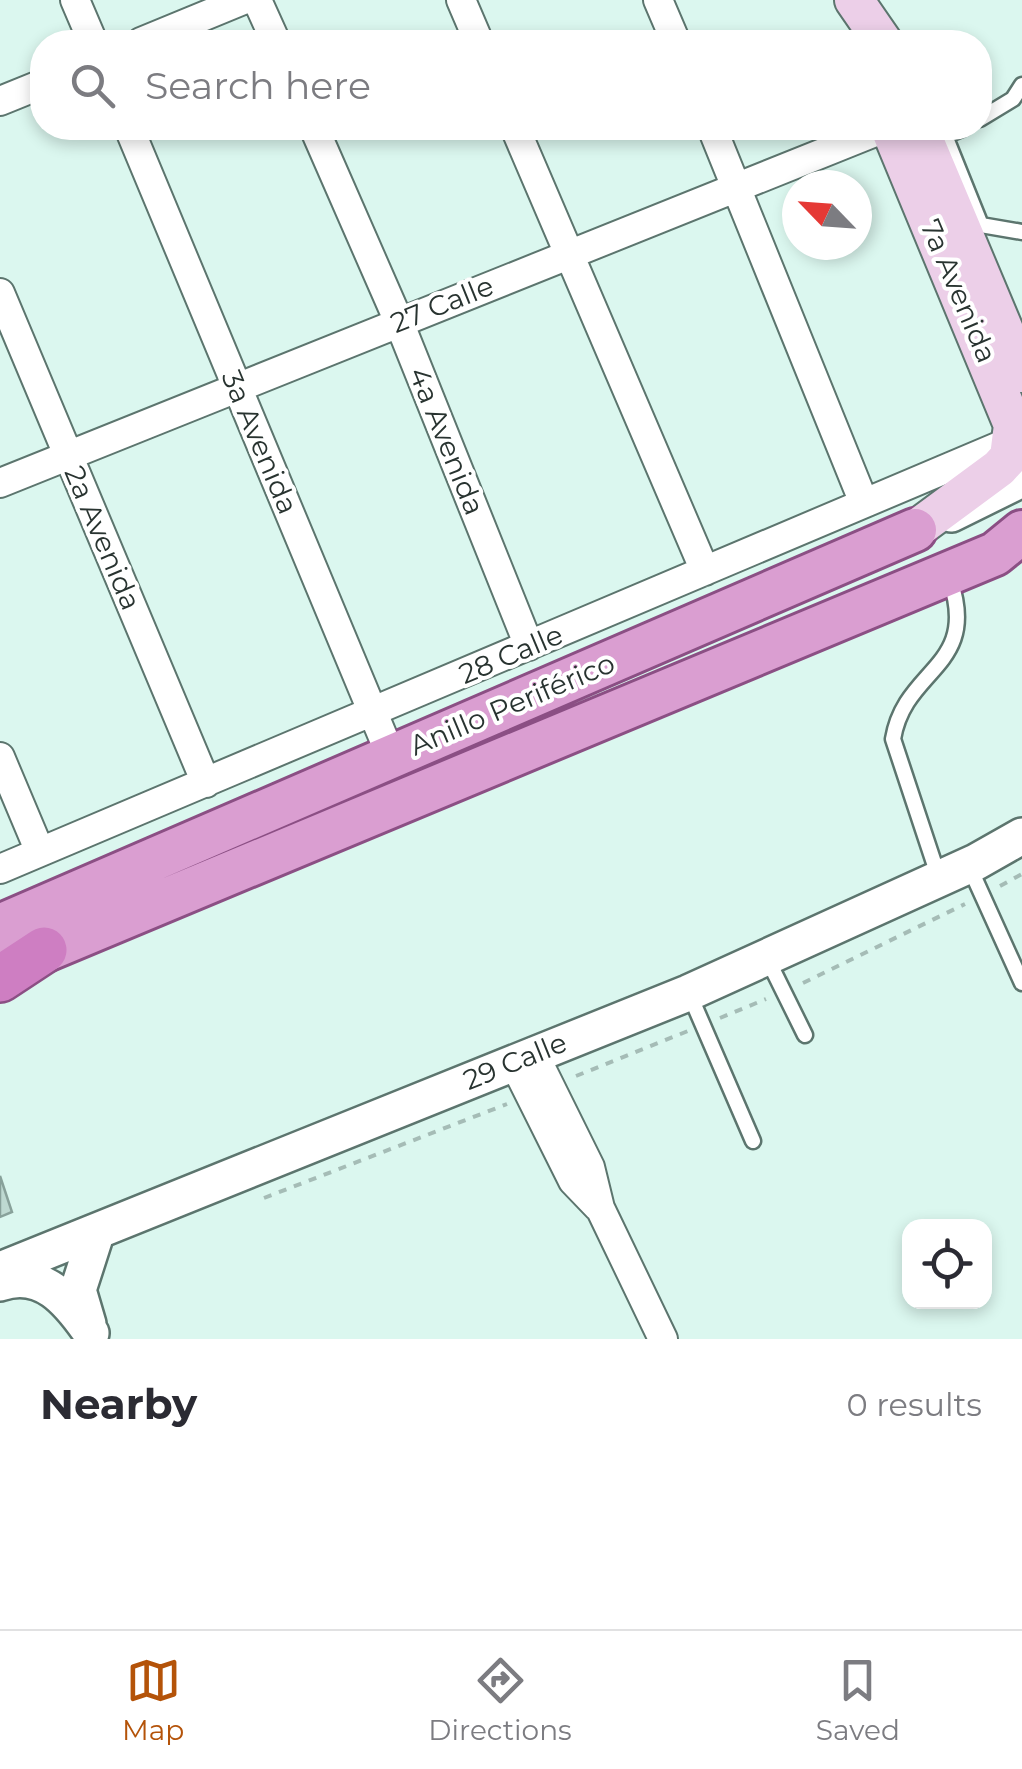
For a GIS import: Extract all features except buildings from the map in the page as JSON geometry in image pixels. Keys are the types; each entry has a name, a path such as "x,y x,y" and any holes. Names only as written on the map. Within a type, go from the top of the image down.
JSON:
{"highway":[{"path":"0,979 44,950"}],"main road":[{"path":"854,12 879,30"},
{"name":"7a Avenida","path":"893,140 1018,439"},
{"name":"7a Avenida","path":"940,140 1022,372"},
{"path":"915,530 1000,468 1018,439"},
{"name":"Anillo Periférico","path":"0,926 915,530"},
{"name":"Anillo Periférico","path":"0,970 1013,544"}],"street":[{"path":"75,0 88,30"},
{"path":"170,30 243,0"},
{"path":"257,0 271,30"},
{"path":"462,0 475,30"},
{"path":"658,0 671,30"},
{"path":"0,101 30,89"},
{"name":"3a Avenida","path":"133,140 391,756"},
{"name":"4a Avenida","path":"319,140 400,322 529,646"},
{"path":"520,140 705,572"},
{"path":"717,140 864,504"},
{"name":"27 Calle","path":"0,482 857,140"},
{"name":"2a Avenida","path":"0,293 206,783"},
{"name":"28 Calle","path":"0,869 1018,439"},
{"name":"Anillo Periférico","path":"915,530 1022,479"},
{"path":"0,758 40,852"},
{"name":"29 Calle","path":"0,1270 688,992 954,872 1022,836"},
{"path":"524,1057 590,1167 600,1208 664,1339"},
{"path":"92,1336 78,1290 96,1234"},
{"path":"0,1283 20,1278 47,1286 68,1300 92,1336"}],"lane":[{"path":"992,112 1013,99 1022,86"},
{"path":"941,140 980,225 1022,232"},
{"path":"948,573 960,608 954,643 896,716 893,739 954,872 1022,984"},
{"path":"766,954 805,1035"},
{"path":"688,992 753,1141"}]}
